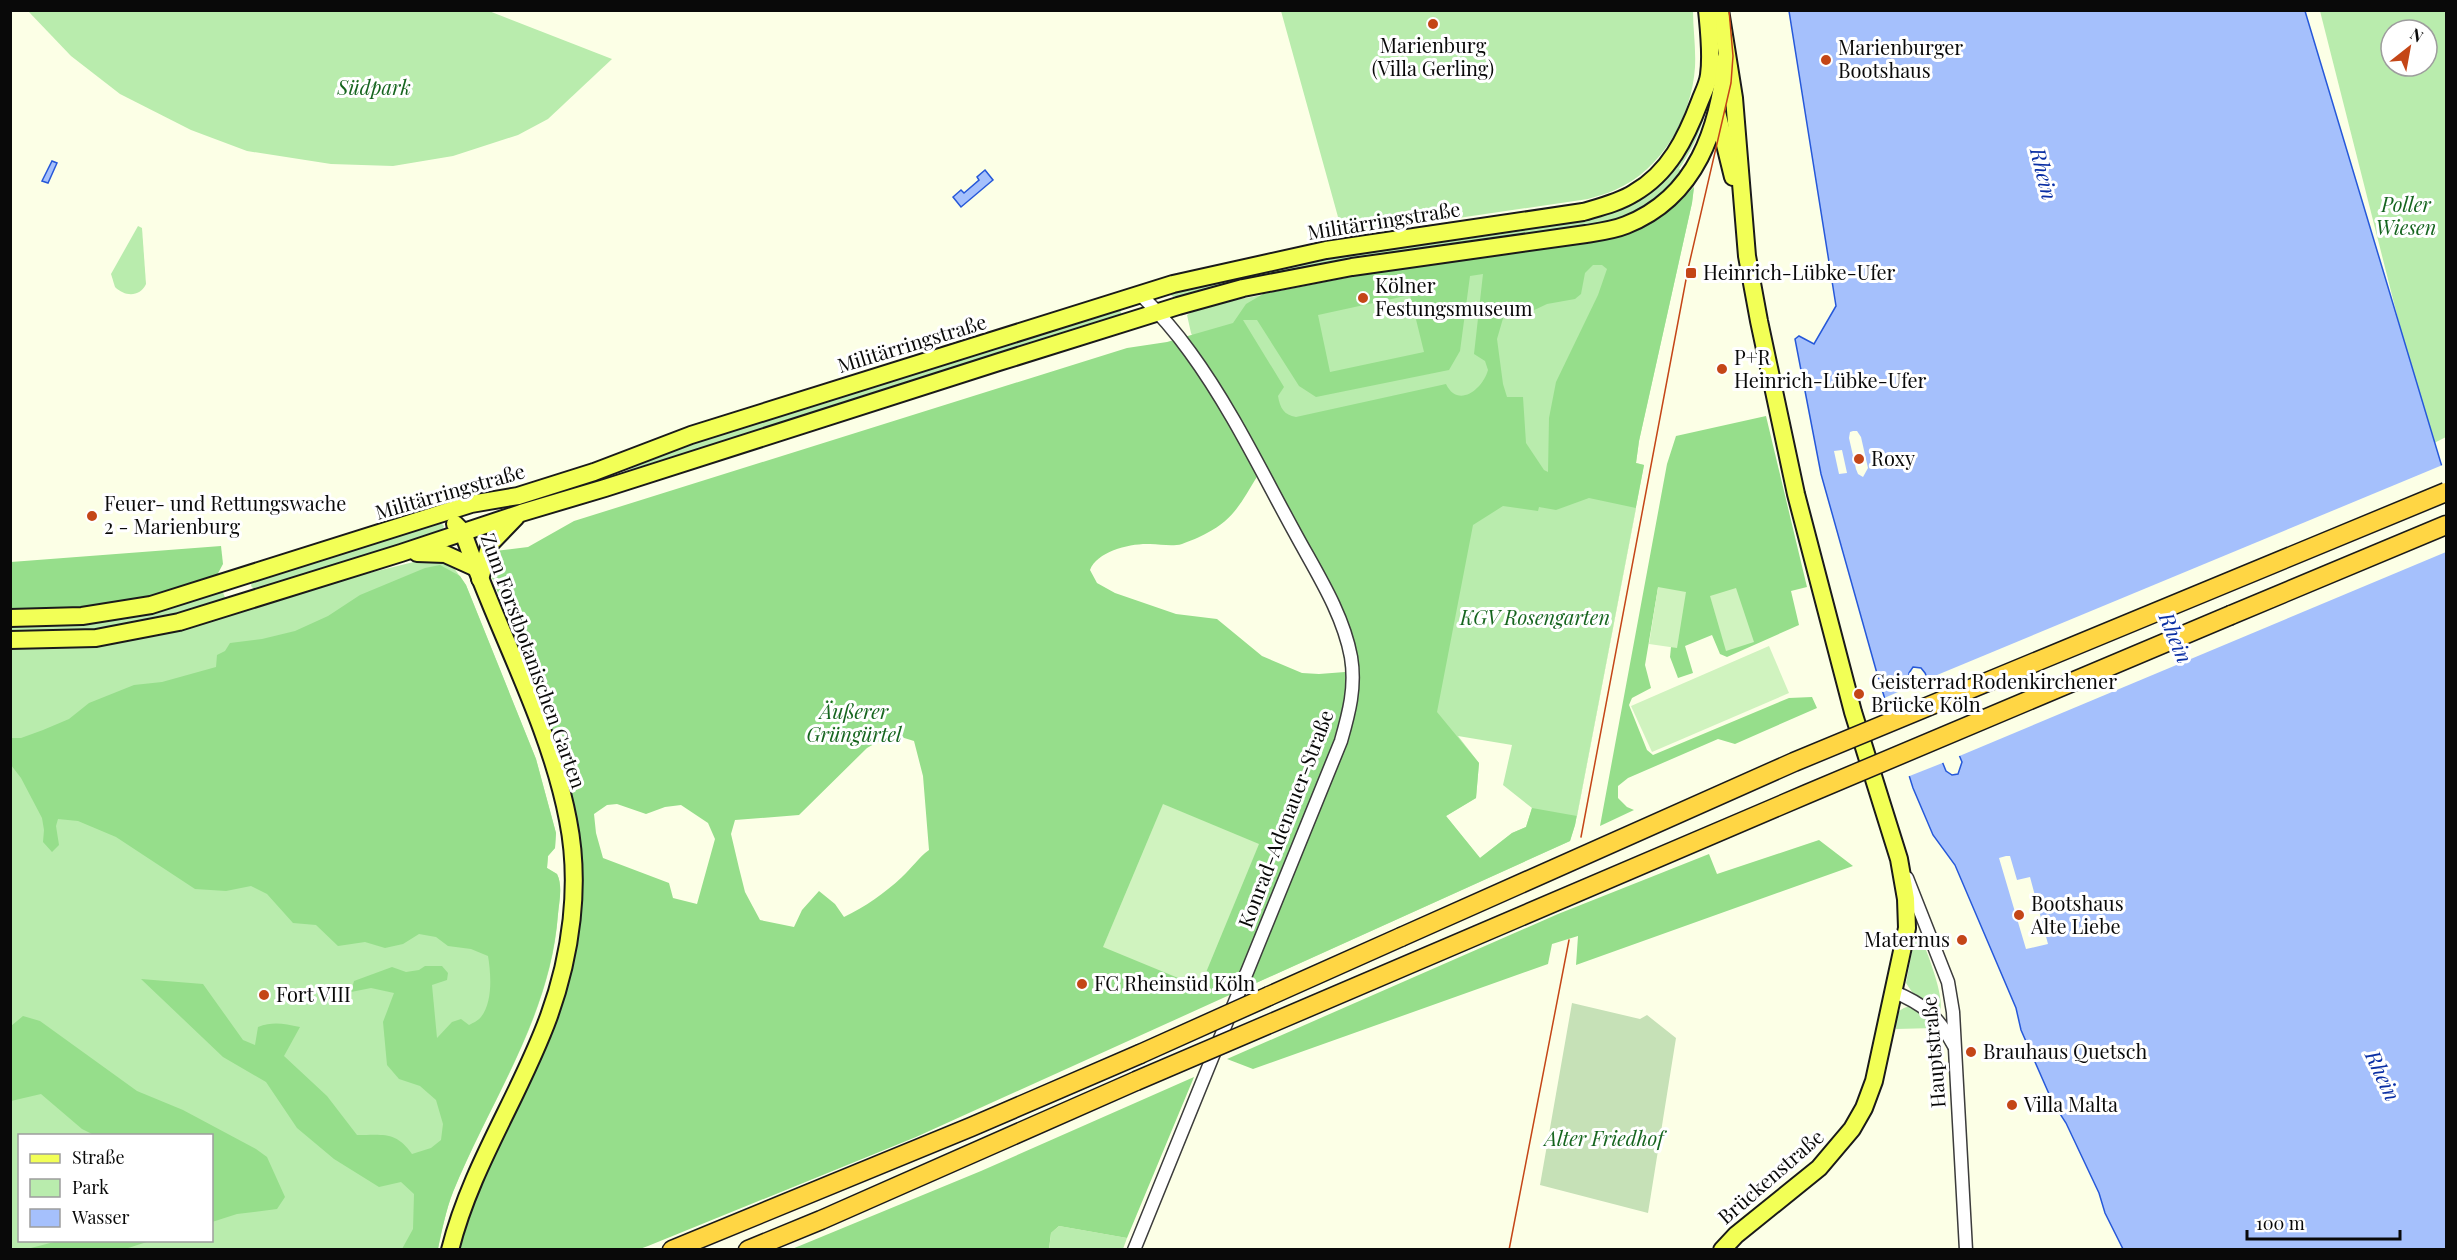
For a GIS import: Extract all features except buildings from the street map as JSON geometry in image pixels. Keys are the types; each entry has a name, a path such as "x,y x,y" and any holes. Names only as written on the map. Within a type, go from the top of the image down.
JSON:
{"highway":[{"path":"672,1250 960,1132 1140,1054 1794,762 2446,492"},
{"path":"748,1250 1807,794 2446,525"}],"main road":[{"name":"Militärringstraße","path":"10,618 82,616 151,606 471,504 518,496 594,472 691,435 1140,294 1239,268 1326,250 1582,213 1611,204 1634,193 1653,179 1672,160 1688,131 1709,76 1707,10"},
{"path":"1720,10 1734,98 1742,207 1759,321 1796,495 1853,712 1899,859"},
{"name":"Militärringstraße","path":"10,640 70,640 150,629 401,553 1158,312 1243,288 1296,277 1586,234 1624,226 1647,215 1682,188 1700,158 1717,111 1723,92 1726,57"},
{"path":"1709,76 1742,207"},
{"path":"1682,188 1698,177 1709,161 1722,156 1729,159"},
{"path":"463,532 473,516 518,496"},
{"path":"401,553 445,554 478,573 490,544 521,513"},
{"name":"Zum Forstbotanischen Garten","path":"431,517 449,521 463,532 525,689 558,784 572,844 573,900 568,948 549,1016 472,1182 450,1250"},
{"name":"Brückenstraße","path":"1722,1250 1736,1235 1819,1168 1852,1130 1864,1108 1874,1081 1907,928 1906,899 1899,859"}],"street":[{"name":"Konrad-Adenauer-Straße","path":"1134,1250 1341,741 1350,707 1353,684 1351,655 1346,638 1315,571 1236,426 1191,353 1158,312 1140,294"},
{"name":"Hauptstraße","path":"1899,859 1948,982 1956,1050 1966,1250"},
{"path":"1892,991 1916,1001 1936,1017 1956,1050"}],"green space":[{"name":"Südpark","path":"28,11 489,11 612,59 548,119 518,135 453,156 393,166 331,164 247,151 191,130 120,94 71,56"},
{"path":"1281,11 1693,11 1695,67 1693,86 1681,122 1660,155 1632,181 1615,190 1588,199 1343,235"},
{"name":"Poller Wiesen","path":"2320,11 2446,11 2446,437 2430,445"},
{"path":"1703,112 1705,113 1698,135 1679,169 1683,171 1652,201 1614,221 1176,299 1167,292 1284,264 1600,216 1623,208 1648,193"},
{"name":"KGV Rosengarten","path":"1694,187 1639,441 1636,463 1644,465 1575,825 1570,841 1256,983 1364,676 1204,360 1191,333 1187,315 1200,307 1654,218 1681,200","holes":["1458,736 1512,745 1503,785 1532,808 1526,827 1512,833 1480,858 1446,816 1476,798 1479,763"]},
{"name":"Äußerer Grüngürtel","path":"1694,187 1639,441 1636,463 1644,465 1636,508 1589,498 1556,510 1539,507 1538,511 1503,506 1473,525 1437,712 1479,763 1476,798 1446,816 1480,858 1512,833 1526,827 1532,808 1577,816 1570,841 916,1137 648,1246 637,1250 459,1250 479,1184 555,1020 575,817 568,781 550,726 491,575 491,559 495,551 528,547 574,521 1127,348 1167,342 1233,323 1246,304 1263,294 1654,218 1681,200","holes":["1593,265 1602,265 1607,269 1598,295 1556,382 1549,418 1548,472 1544,470 1526,443 1523,397 1507,397 1497,339 1504,315 1530,312 1547,304 1575,299 1581,294 1585,273","1483,274 1474,354 1485,361 1488,370 1481,384 1470,394 1457,395 1446,384 1296,417 1288,415 1281,407 1278,396 1284,387 1243,320 1257,320 1299,386 1316,397 1449,370 1460,351 1470,276","1410,295 1424,352 1330,372 1318,315","1258,475 1325,600 1343,651 1345,672 1302,673 1262,656 1217,619 1176,614 1115,593 1097,583 1090,570 1094,563 1107,553 1125,547 1142,544 1178,545 1185,543 1217,527 1237,508","901,737 914,741 923,776 929,850 889,889 844,917 835,904 819,891 802,910 794,927 760,920 745,892 731,834 735,820 799,815 867,748 883,739","617,804 646,814 665,807 681,805 708,823 715,839 697,904 673,898 669,883 603,858 596,833 594,814 607,805"]},
{"path":"138,226 142,228 146,284 140,291 128,294 115,287 111,274"},
{"path":"1119,306 1122,316 476,518 623,472 698,439"},
{"path":"1766,416 1807,587 1791,591 1799,625 1727,657 1720,654 1712,635 1685,646 1693,673 1678,678 1670,657 1671,647 1676,647 1658,588 1645,665 1651,688 1632,698 1629,705 1647,750 1653,755 1789,698 1812,697 1817,708 1735,744 1718,739 1628,778 1618,786 1618,798 1634,810 1600,826 1667,464 1676,436"},
{"path":"433,523 442,524 444,526 442,531 255,590 251,586 252,581"},
{"path":"221,546 223,564 215,579 130,601 61,609 11,608 11,562"},
{"path":"430,558 449,561 466,585 536,759 556,833 555,848 548,856 547,868 557,874 560,894 553,952 532,1023 453,1192 438,1249 11,1249 10,647 67,647"},
{"path":"440,565 460,576 466,585 536,759 556,833 555,848 548,856 547,868 557,874 560,894 553,952 544,988 517,1057 453,1192 438,1249 402,1249 413,1229 414,1194 401,1182 379,1187 334,1159 297,1128 266,1082 223,1057 141,979 203,984 243,1040 255,1045 258,1027 284,1024 300,1027 284,1056 327,1096 357,1135 382,1135 394,1138 412,1154 431,1148 441,1140 443,1124 436,1100 420,1086 399,1079 387,1065 383,1022 394,993 371,988 351,992 354,981 392,967 406,972 419,970 425,966 442,966 448,973 447,980 432,985 437,1038 452,1022 461,1019 469,1025 479,1019 485,1011 490,988 488,956 471,949 448,946 436,937 419,934 403,944 385,948 365,942 338,946 316,925 293,923 267,894 251,886 226,891 195,889 116,837 78,821 58,819 56,826 59,845 52,852 43,842 42,818 21,778 11,765 11,738 21,738 69,719 89,703 134,685 162,682 216,667 217,655 225,651 230,643 262,639 295,631 328,616 360,595 425,568"},
{"path":"1658,587 1686,592 1677,648 1649,644"},
{"path":"1736,588 1754,642 1726,651 1710,596"},
{"path":"222,590 226,600 182,613 89,631 11,633 11,623"},
{"path":"1769,646 1789,693 1652,752 1631,706"},
{"path":"1163,804 1259,844 1200,987 1103,947"},
{"path":"1819,840 1853,866 1576,965 1578,936 1552,944 1548,964 1253,1069 1227,1059 1558,914 1709,854 1717,874"},
{"path":"1918,938 1922,939 1936,978 1941,1000 1939,1016 1912,992 1906,983 1914,941"},
{"name":"Alter Friedhof","path":"1572,1003 1640,1019 1647,1015 1676,1038 1648,1213 1540,1185"},
{"path":"1914,1006 1932,1022 1935,1028 1896,1029 1895,1019 1898,1012"},
{"path":"23,1016 40,1021 137,1091 183,1110 256,1149 267,1157 285,1197 277,1209 237,1214 213,1222 213,1134 92,1134 82,1129 41,1094 11,1101 11,1026"},
{"path":"1194,1077 1127,1238 1059,1226 1051,1233 1049,1249 792,1249 981,1171"},
{"path":"1059,1226 1127,1238 1123,1249 1049,1250 1051,1233"},
{"path":"54,1242 147,1242 125,1249 27,1249"}],"water":[{"name":"Rhein","path":"1789,11 2305,11 2446,480 2446,1249 2123,1249 2105,1213 2099,1193 2066,1123 2053,1103 2021,1030 2016,1008 1955,865 1933,835 1913,788 1878,677 1821,474 1795,339 1799,336 1814,344 1836,306","holes":["1913,667 1921,668 1962,762 1958,774 1952,775 1946,771 1909,680 1909,673"]},
{"path":"52,161 57,163 48,183 42,181"},
{"path":"985,170 993,180 961,207 953,197 961,190 964,193 979,180 977,177"}],"pier":[{"name":"Roxy","path":"1857,431 1861,437 1868,468 1863,477 1856,469 1849,438 1850,432"},
{"path":"1842,450 1847,473 1839,474 1834,451"},
{"path":"2445,464 2446,552 1957,757 1925,680"},
{"path":"1914,685 1945,762 1907,777 1882,699"},
{"path":"2010,856 2017,880 2030,877 2048,944 2026,949 1999,858"}],"tram line":[{"path":"1581,837 1688,269 1731,83 1733,56 1729,10"},
{"path":"1509,1250 1569,940"}],"place":[{"name":"Marienburg (Villa Gerling)","path":"1433,24"},
{"name":"Marienburger Bootshaus","path":"1826,60"},
{"name":"Heinrich-Lübke-Ufer","path":"1691,273"},
{"name":"Kölner Festungsmuseum","path":"1363,298"},
{"name":"P+R Heinrich-Lübke-Ufer","path":"1722,369"},
{"name":"Roxy","path":"1859,459"},
{"name":"Feuer- und Rettungswache 2 - Marienburg","path":"92,516"},
{"name":"Geisterrad Rodenkirchener Brücke Köln","path":"1859,694"},
{"name":"Bootshaus Alte Liebe","path":"2019,915"},
{"name":"Maternus","path":"1962,940"},
{"name":"FC Rheinsüd Köln","path":"1082,984"},
{"name":"Fort VIII","path":"264,995"},
{"name":"Brauhaus Quetsch","path":"1971,1052"},
{"name":"Villa Malta","path":"2012,1105"}]}
